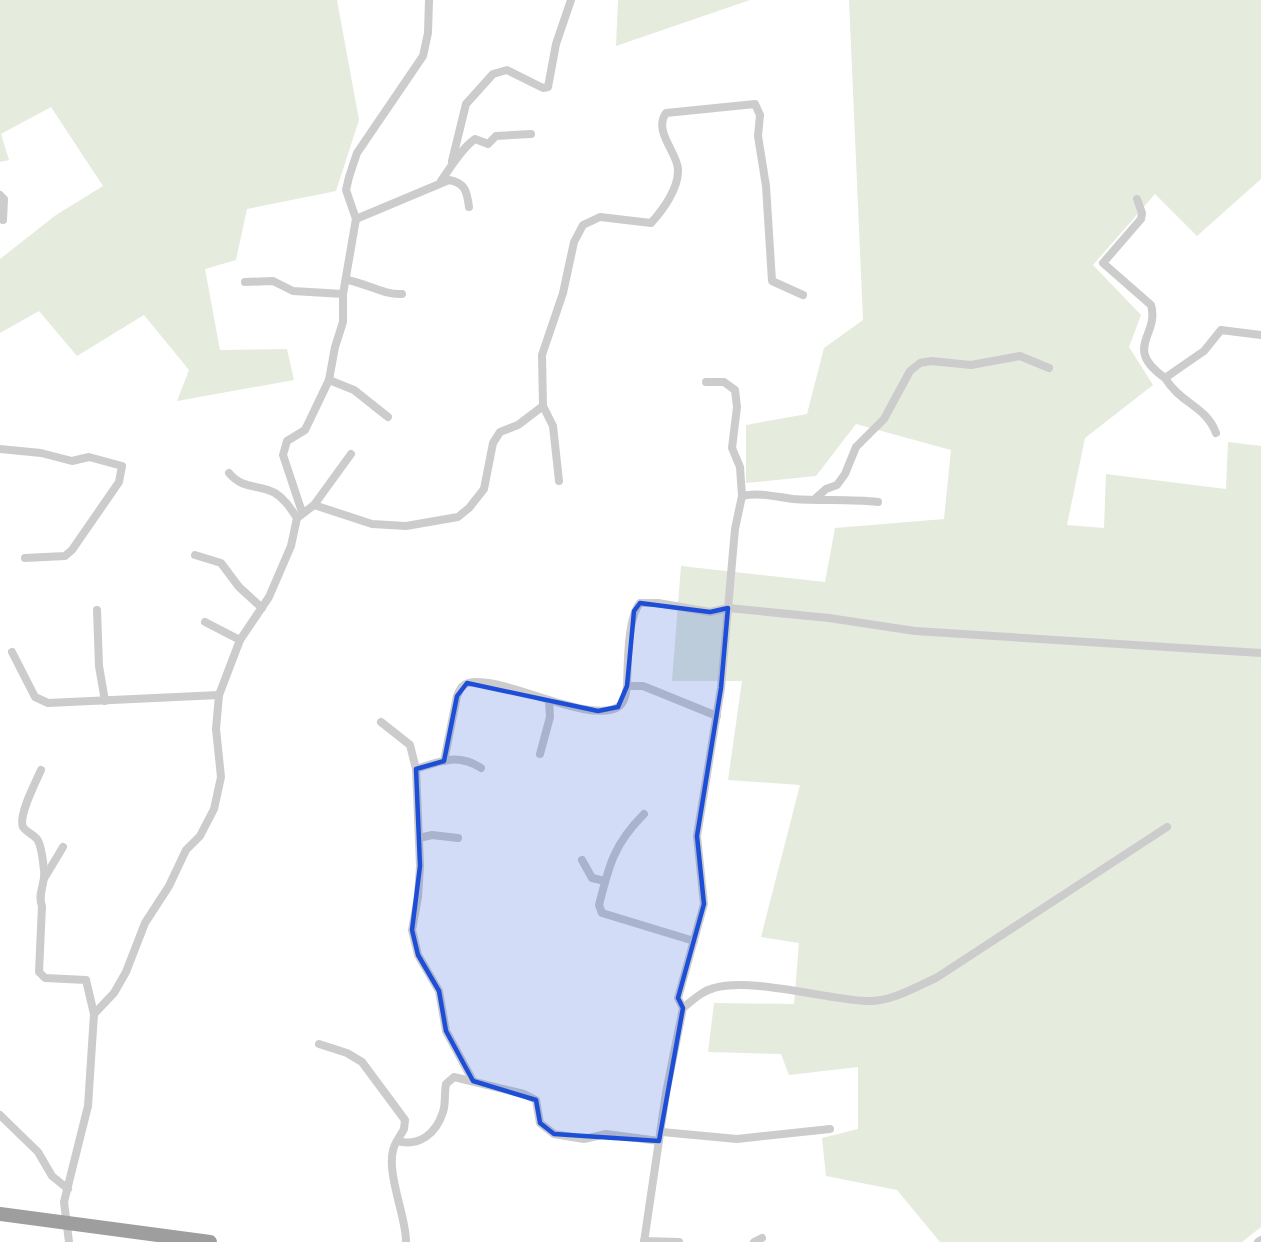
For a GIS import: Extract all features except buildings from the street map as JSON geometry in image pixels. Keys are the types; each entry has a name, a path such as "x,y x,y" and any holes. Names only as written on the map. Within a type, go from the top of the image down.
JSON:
{"highway":[{"path":"0,1214 210,1242"}],"street":[{"path":"94,1014 114,993 126,972 145,923 169,886 186,850 200,836 214,809 221,777 216,729 219,695 240,640 262,608 291,546 300,515 283,455 283,447 287,441 305,429 329,380 343,322 343,294 356,219 346,190 349,177 357,153 423,56 428,33 429,0"},
{"path":"441,181 452,161 466,104 493,74 507,70 543,88 548,87 556,44 571,0"},
{"path":"559,482 553,426 543,406 542,355 562,293 574,242 583,225 600,217 651,223 677,183 677,163 663,129 662,117 666,112 720,105 755,104 758,108 760,115 758,136 766,186 772,281 803,295"},
{"path":"452,161 462,155 475,140 488,144 496,136 531,134"},
{"path":"356,219 441,181 459,182 467,190 469,207"},
{"path":"0,195 4,199 3,220"},
{"path":"1137,199 1142,213 1141,219 1103,262 1151,304 1152,318 1144,340 1144,351 1154,370 1165,378 1174,392 1211,419 1216,434"},
{"path":"347,279 365,283 386,293 402,294"},
{"path":"245,282 273,281 293,291 343,294"},
{"path":"1165,378 1204,351 1221,330 1261,335"},
{"path":"816,498 826,489 837,485 845,474 856,447 884,418 910,371 920,363 930,361 971,365 1020,356 1049,368"},
{"path":"329,380 354,390 388,417"},
{"path":"679,1242 644,1242 668,1082 683,1008 678,998 704,904 697,836 717,716 735,530 742,496 740,466 732,447 737,407 735,390 724,382 706,382"},
{"path":"314,505 372,524 406,526 458,517 469,508 484,489 491,449 501,432 518,425 543,406"},
{"path":"0,449 41,453 72,461 89,457 121,463 122,466 119,482 72,550 65,556 25,558"},
{"path":"300,515 314,505 351,454"},
{"path":"229,473 242,484 276,494 300,515"},
{"path":"742,496 750,494 878,502"},
{"path":"195,555 221,563 239,587 262,608"},
{"path":"444,761 457,696 460,688 467,683 497,686 549,701 598,711 618,707 623,702 627,686 634,611 640,603 658,603 710,612 728,608 829,618 915,631 1261,653"},
{"path":"97,610 99,666 105,701"},
{"path":"205,622 240,640"},
{"path":"12,652 35,697 48,703 219,695"},
{"path":"627,686 643,686 717,716"},
{"path":"540,754 550,717 549,701"},
{"path":"381,722 410,745 416,769 419,838 418,897 412,930 418,955 440,991 446,1031 473,1081"},
{"path":"416,769 444,761 468,760 481,768"},
{"path":"41,770 23,813 22,822 24,828 38,840 45,877"},
{"path":"644,814 620,840 599,905 602,913 694,941"},
{"path":"683,1008 696,997 713,988 724,986 774,989 867,1001 894,997 936,978 1167,827"},
{"path":"419,838 458,837"},
{"path":"63,847 45,877 40,900 42,906 39,972 45,978 86,980 94,1014 88,1106 64,1202 69,1223 69,1242"},
{"path":"582,860 586,871 592,878 605,882"},
{"path":"319,1044 347,1053 362,1062 405,1120 404,1129 392,1148 394,1188 406,1242"},
{"path":"397,1141 406,1143 425,1139 431,1134 443,1112 445,1090 449,1080 459,1077 480,1085 524,1094 536,1100 540,1123 554,1134 584,1139 606,1134 660,1141"},
{"path":"0,1115 38,1152 52,1176 68,1189"},
{"path":"662,1132 737,1139 830,1129"}],"highlighted area":[{"path":"640,603 710,612 728,608 721,688 697,836 704,904 678,998 683,1008 659,1141 554,1134 540,1123 536,1100 473,1081 446,1031 439,991 418,955 412,930 420,866 416,769 444,761 457,696 467,683 598,711 618,707 627,686 634,611"}],"shaded area":[{"path":"0,0 337,0 359,120 336,191 247,209 236,260 205,269 220,350 287,349 294,380 177,401 189,370 144,315 77,356 39,311 0,333 0,259 56,215 103,186 51,107 1,134 9,160 0,162"},
{"path":"618,0 750,0 616,46"},
{"path":"849,0 1261,0 1261,179 1197,236 1155,194 1093,265 1141,315 1129,347 1153,385 1085,438 1067,525 1104,528 1106,474 1226,489 1228,442 1261,446 1261,1227 1242,1242 940,1242 897,1190 826,1176 822,1138 858,1129 858,1067 789,1075 781,1054 708,1052 714,1003 794,1004 799,943 761,937 800,785 728,780 742,681 672,681 681,566 825,582 835,528 944,519 951,450 856,424 816,476 746,483 746,425 807,414 824,348 863,320"}]}
